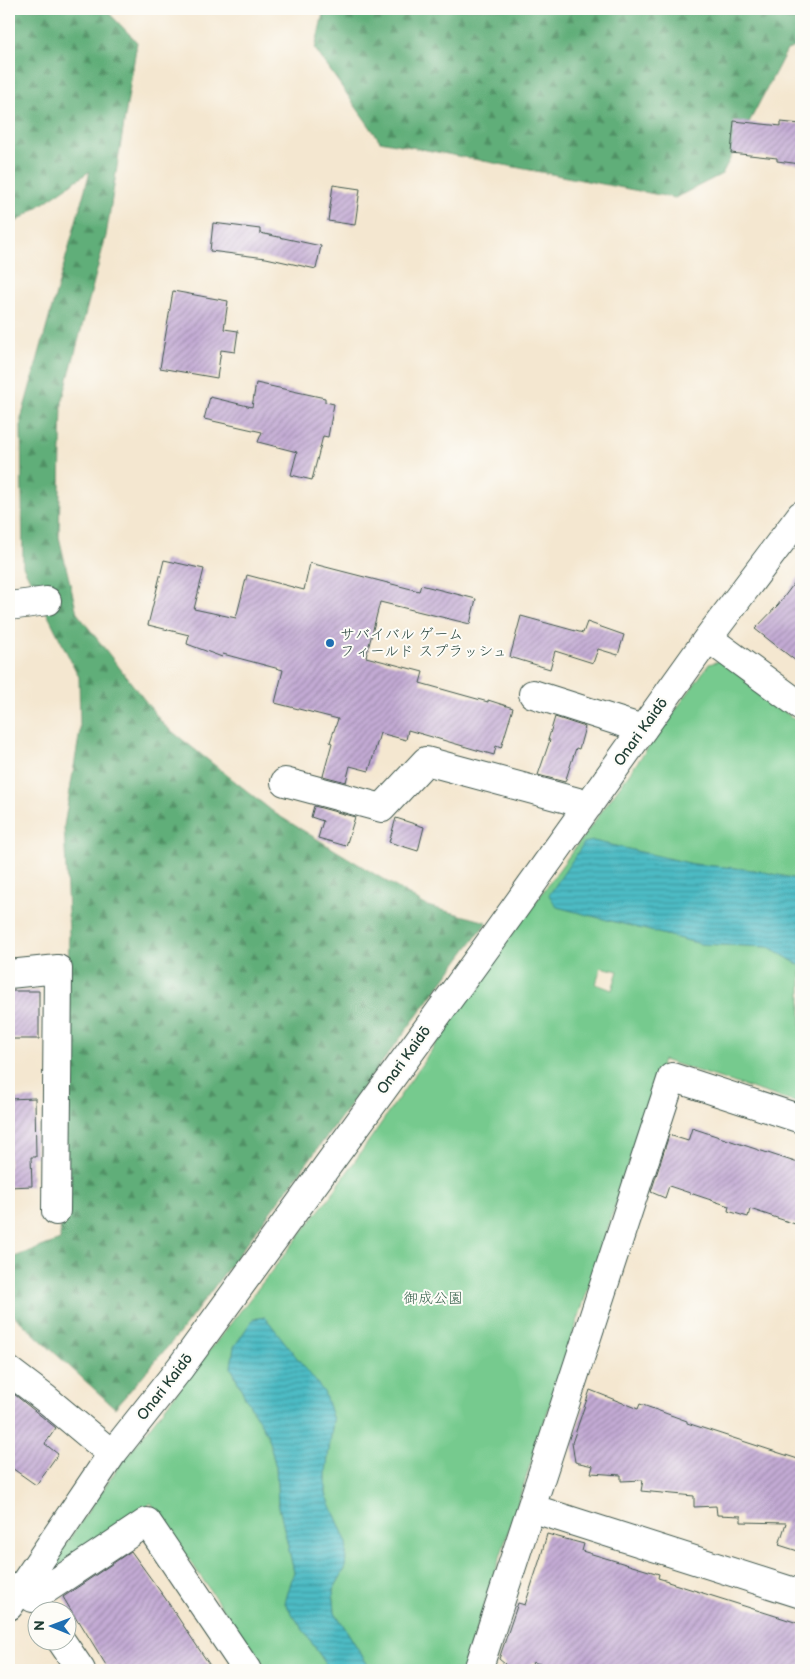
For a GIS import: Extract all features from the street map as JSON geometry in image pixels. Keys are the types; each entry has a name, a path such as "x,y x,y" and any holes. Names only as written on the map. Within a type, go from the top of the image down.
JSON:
{"street":[{"name":"Onari Kaidō","path":"27,1600 112,1454 180,1368 708,638 801,515"},
{"path":"9,606 48,601"},
{"path":"708,638 801,706"},
{"path":"533,694 643,729"},
{"path":"285,782 382,808 426,761 589,805"},
{"path":"9,974 58,969 56,1211"},
{"path":"478,1670 672,1077 801,1119"},
{"path":"9,1371 112,1454"},
{"path":"531,1508 801,1594"},
{"path":"27,1600 147,1522 248,1670"},
{"path":"69,1652 81,1670"}],"green space":[{"path":"9,9 105,9 137,42 106,236 62,402 59,537 77,613 164,725 276,814 427,906 487,922 182,1330 115,1408 9,1311 9,1259 60,1240 69,934 64,826 80,731 79,677 23,566 21,419 90,171 9,225"},
{"path":"324,9 801,9 801,45 787,50 722,174 675,198 380,141 315,49"},
{"name":"御成公園","path":"722,660 801,725 801,880 754,870 693,864 593,841 557,907 701,944 769,947 801,966 801,1104 663,1060 463,1670 371,1670 335,1612 333,1590 345,1569 347,1543 326,1494 326,1472 333,1420 323,1392 265,1317 253,1319 234,1347 231,1367 245,1397 267,1434 276,1467 278,1502 294,1572 285,1603 330,1670 264,1670 151,1503 44,1576 117,1469 335,1190 507,941 709,664","holes":["601,967 618,971 612,990 596,984"]}],"water":[{"path":"593,841 693,864 754,870 801,880 801,966 769,947 701,944 557,907 549,895 584,843"},
{"path":"265,1317 324,1392 333,1420 326,1472 326,1494 347,1543 345,1569 333,1590 335,1612 371,1670 330,1670 285,1603 294,1572 278,1502 276,1467 267,1434 245,1397 231,1367 234,1347 253,1319"}],"building":[{"path":"734,121 781,126 781,122 801,124 801,164 777,161 777,158 731,153"},
{"path":"333,185 360,189 355,225 328,221"},
{"path":"213,223 260,229 260,233 321,246 316,269 266,258 210,251"},
{"path":"173,291 228,301 224,329 238,331 235,352 221,350 217,378 160,368"},
{"path":"256,383 325,398 325,402 334,404 328,437 323,436 312,480 291,475 297,452 258,442 262,432 204,419 210,397 252,407"},
{"path":"164,560 204,569 194,609 236,618 247,575 304,590 310,563 419,591 421,585 476,599 470,624 380,602 366,657 423,672 420,683 513,708 501,748 496,746 494,755 408,730 406,740 380,733 369,771 350,766 346,782 323,776 332,743 330,742 338,719 275,703 283,670 223,654 222,657 187,644 189,635 148,625"},
{"path":"801,574 801,665 755,629 778,605"},
{"path":"521,616 583,633 587,622 624,635 618,655 598,649 593,663 555,651 550,669 510,657"},
{"path":"555,717 585,727 579,749 576,748 565,782 538,775 550,740 548,740"},
{"path":"314,806 355,817 346,846 318,838 323,821 311,817"},
{"path":"396,818 424,827 418,851 389,842"},
{"path":"9,991 39,991 39,1039 9,1039"},
{"path":"35,1098 36,1157 31,1157 32,1186 9,1187 9,1099"},
{"path":"692,1128 801,1164 801,1226 750,1209 748,1217 728,1211 729,1206 669,1186 665,1198 651,1192 669,1135 688,1141"},
{"path":"9,1390 56,1428 45,1444 58,1454 36,1485 9,1466"},
{"path":"590,1390 638,1409 640,1404 687,1421 687,1423 801,1460 801,1552 779,1545 786,1523 741,1522 741,1516 717,1515 716,1506 694,1507 694,1496 641,1491 643,1480 621,1481 621,1475 591,1473 593,1466 575,1462 572,1443"},
{"path":"547,1534 584,1544 582,1551 659,1574 658,1578 668,1582 801,1624 801,1670 560,1670 533,1662 530,1670 503,1670 505,1664 499,1659 518,1603 525,1605"},
{"path":"131,1551 213,1670 109,1670 78,1622 78,1602 66,1602 63,1597"}],"place":[{"name":"サバイバル ゲーム フィールド スプラッシュ","path":"330,643"}]}
